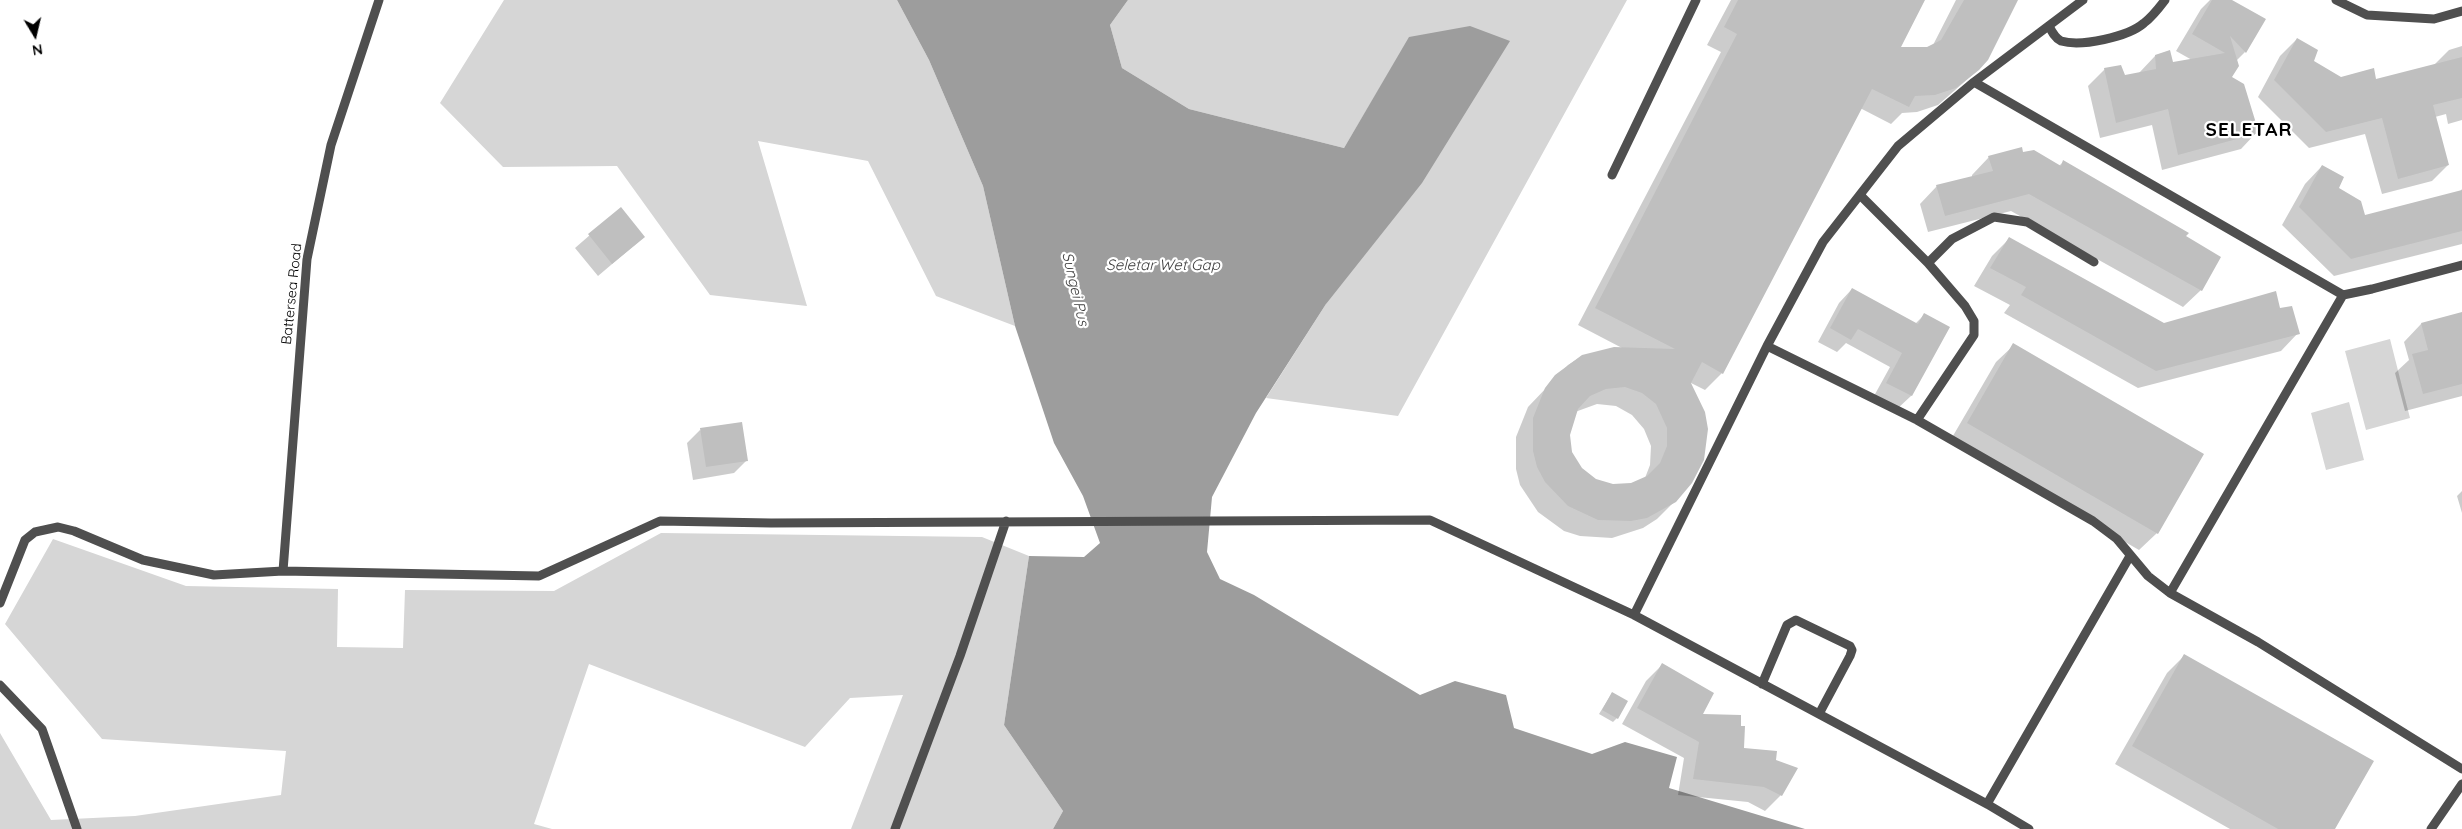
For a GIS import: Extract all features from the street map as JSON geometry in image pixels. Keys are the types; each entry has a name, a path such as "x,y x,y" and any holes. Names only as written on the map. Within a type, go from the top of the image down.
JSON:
{"lane":[{"name":"Battersea Road","path":"283,571 307,259 331,145 379,0"},
{"path":"1612,175 1696,0"},
{"path":"1634,615 1767,346 1824,242 1898,146 1974,82 2083,0"},
{"path":"2048,26 2055,37 2061,41 2092,42 2132,31 2144,24 2165,0"},
{"path":"2336,0 2367,16 2434,18 2462,11"},
{"path":"1974,82 2343,295 2372,289 2462,264"},
{"path":"1860,195 1928,263 1965,306 1974,321 1974,335 1917,420"},
{"path":"1928,263 1952,240 1994,217 2027,222 2094,262"},
{"path":"2170,593 2343,295"},
{"path":"1767,346 1917,420 2093,521 2117,539 2148,576 2170,593 2258,642 2462,769"},
{"path":"0,603 25,540 35,532 46,528 58,527 74,531 143,560 214,575 283,571 539,576 660,521 771,523 1430,520 1634,615 2029,829"},
{"path":"895,829 960,656 1006,521"},
{"path":"1986,804 2130,556"},
{"path":"1762,684 1787,625 1791,621 1796,620 1850,646 1852,650 1850,656 1819,714"},
{"path":"0,685 42,729 77,829"},
{"path":"2431,829 2462,784"}],"shaded area":[{"path":"504,0 897,0 929,60 983,186 1015,326 936,296 868,161 758,141 807,306 710,295 617,166 503,167 440,103"},
{"path":"1128,0 1627,0 1398,416 1266,398 1326,304 1410,37 1344,148 1189,109 1122,68 1110,25"},
{"path":"2390,339 2410,418 2366,430 2345,351"},
{"path":"2349,402 2364,460 2326,470 2311,413"},
{"path":"661,533 982,537 1029,556 1004,725 1063,811 1053,829 851,829 903,695 850,698 805,747 589,664 534,824 552,829 0,829 0,733 51,820 135,816 281,795 286,751 102,739 5,624 53,539 186,586 338,589 337,647 403,648 405,590 554,591"}],"water":[{"name":"Seletar Wet Gap","path":"897,0 1128,0 1110,25 1122,68 1189,109 1344,148 1409,37 1470,26 1510,41 1422,183 1326,304 1256,413 1212,497 1207,552 1220,579 1254,595 1420,695 1455,681 1506,695 1514,728 1592,754 1625,742 1677,757 1669,788 1805,829 1053,829 1063,811 1004,725 1029,556 1084,557 1100,543 1083,496 1054,443 1015,326 983,186 929,60"}],"building":[{"path":"1738,0 1925,0 1901,47 1927,47 1941,40 1964,0 2018,0 1988,60 1979,70 1956,88 1935,95 1915,96 1909,107 1872,89 1723,374 1702,362 1691,383 1705,412 1708,429 1704,460 1692,483 1676,502 1647,518 1631,521 1598,520 1568,506 1545,482 1537,467 1533,451 1533,418 1545,388 1555,375 1582,355 1614,347 1675,349 1595,308 1737,34 1724,27","holes":["1625,387 1642,393 1656,404 1667,428 1667,446 1660,463 1647,476 1631,483 1613,484 1596,479 1582,468 1572,452 1570,435 1578,409 1590,396 1606,389"]},
{"path":"2212,0 2232,0 2266,19 2246,53 2230,36 2239,66 2232,77 2244,84 2259,133 2178,155 2168,109 2116,123 2104,68 2121,65 2125,75 2156,69 2155,55 2170,50 2173,62 2225,53 2192,34"},
{"path":"2297,38 2318,50 2314,61 2341,77 2374,68 2376,79 2462,57 2462,98 2433,105 2449,165 2398,179 2382,118 2326,132 2274,80"},
{"path":"2022,147 2023,152 2034,150 2061,166 2063,160 2189,233 2186,236 2221,257 2202,291 2029,194 1945,216 1936,185 1993,171 1988,156"},
{"path":"2322,165 2344,177 2339,188 2361,201 2365,215 2462,190 2462,231 2351,259 2299,207"},
{"path":"621,207 645,237 612,264 588,234"},
{"path":"2009,237 2164,323 2276,291 2280,308 2292,306 2300,334 2156,371 2021,295 2026,287 1990,268"},
{"path":"1852,288 1918,324 1924,313 1950,327 1912,396 1886,383 1902,353 1858,329 1851,340 1830,328"},
{"path":"2462,312 2462,384 2423,394 2412,354 2428,350 2421,323"},
{"path":"2013,343 2204,454 2158,534 1967,423"},
{"path":"742,422 748,461 706,467 700,428"},
{"path":"2184,654 2374,761 2335,829 2278,829 2132,746"},
{"path":"1662,663 1714,693 1703,714 1741,715 1741,726 1745,726 1744,748 1777,751 1776,760 1798,768 1782,796 1764,787 1693,779 1699,742 1637,708"},
{"path":"1612,692 1628,701 1618,719 1602,710"}],"district":[{"name":"SELETAR","path":"2249,130"}],"water label":[{"name":"Sungei Pus","path":"1075,289"}]}
